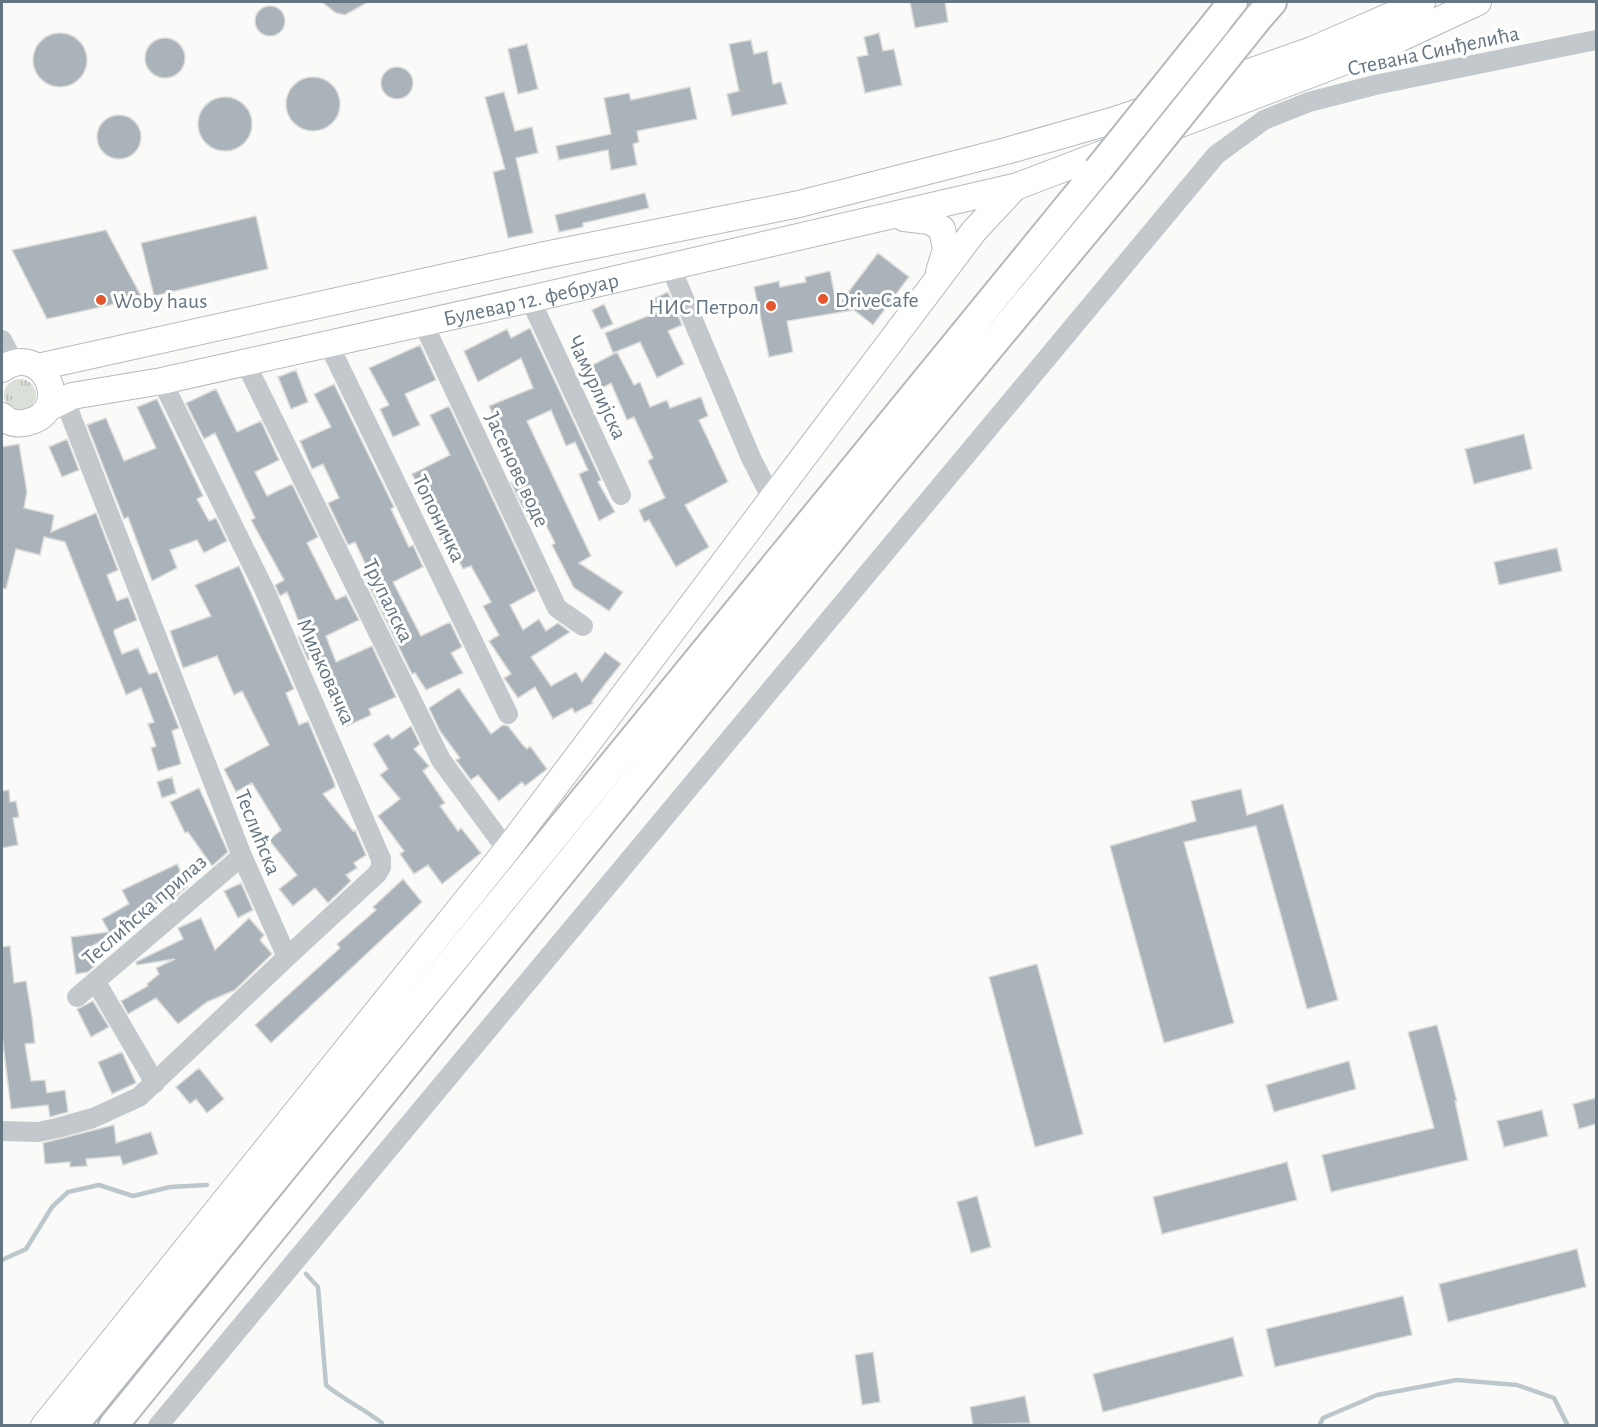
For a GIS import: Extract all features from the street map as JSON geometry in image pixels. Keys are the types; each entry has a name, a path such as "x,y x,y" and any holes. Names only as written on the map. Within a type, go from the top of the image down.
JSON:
{"highway":[{"path":"113,1425 882,477 1134,173 1265,10"},
{"path":"73,1425 1225,12"}],"main road":[{"name":"Булевар 12. фебруар","path":"18,366 800,204 1006,151 1115,120 1312,50 1422,2"},
{"name":"Булевар 12. фебруар","path":"57,403 671,268 1015,187 1377,49 1478,2"},
{"path":"44,1425 507,850 771,497 974,231 1015,187"},
{"path":"895,217 930,221 942,229 946,249 934,286"},
{"path":"2,418 23,424 41,416 57,403 51,399 49,381 18,366"}],"street":[{"name":"Стевана Синђелића","path":"158,1425 1216,155 1238,138 1282,112 1375,85 1596,40"},
{"path":"671,268 752,458 771,497"},
{"name":"Чамурлијска","path":"530,299 621,495"},
{"name":"Јасенове воде","path":"423,323 557,608 583,626"},
{"path":"2,340 18,366"},
{"name":"Топоничка","path":"328,343 508,714"},
{"name":"Трупалска","path":"245,362 441,760 507,850"},
{"name":"Миљковачка","path":"162,381 265,591 381,859 381,867 377,874 287,957"},
{"name":"Теслићска","path":"57,403 74,425 242,856 287,957"},
{"name":"Теслићска прилаз","path":"77,997 242,856"},
{"path":"2,1131 39,1132 93,1118 122,1107 155,1083 287,957"},
{"path":"96,982 155,1083"}],"green space":[{"path":"20,379 31,384 36,395 31,406 20,411 9,406 4,395 9,384"}],"building":[{"path":"322,2 368,2 345,15 336,13"},
{"path":"910,2 945,2 948,22 915,28"},
{"path":"270,6 281,10 285,21 281,32 270,36 259,32 255,21 259,10"},
{"path":"55,33 65,33 75,37 83,45 87,60 83,75 75,83 65,87 55,87 45,83 37,75 33,65 33,55 37,45 45,37"},
{"path":"879,33 883,51 894,49 902,85 865,93 857,57 868,55 864,37"},
{"path":"165,38 179,44 185,58 179,72 165,78 151,72 145,58 151,44"},
{"path":"751,40 754,54 767,51 773,84 781,82 787,104 732,116 727,94 739,91 729,44"},
{"path":"527,44 538,89 518,94 508,49"},
{"path":"397,67 408,72 413,83 408,94 397,99 386,94 381,83 386,72"},
{"path":"308,77 318,77 328,81 336,89 340,104 336,119 328,127 318,131 308,131 298,127 290,119 286,109 286,99 290,89 298,81"},
{"path":"690,87 697,119 637,131 639,142 633,144 637,165 611,170 608,150 559,160 556,146 611,134 604,98 629,93 631,100"},
{"path":"504,92 515,131 532,127 538,153 516,158 533,233 508,238 493,172 505,169 485,97"},
{"path":"220,97 230,97 240,101 248,109 252,124 248,139 240,147 230,151 220,151 210,147 202,139 198,129 198,119 202,109 210,101"},
{"path":"119,115 135,121 141,137 135,153 119,159 103,153 97,137 103,121"},
{"path":"645,193 649,208 583,223 583,227 559,232 555,215"},
{"path":"256,216 268,269 154,296 141,243"},
{"path":"106,230 142,298 47,319 12,250"},
{"path":"878,253 909,277 873,325 854,310 787,321 793,352 769,357 754,287 779,281 780,287 806,282 805,277 830,271 837,307"},
{"path":"668,292 682,325 668,331 684,364 657,378 640,342 613,353 605,333 658,312 653,299"},
{"path":"604,304 613,324 601,329 592,310"},
{"path":"530,328 601,480 598,482 615,512 599,521 579,474 588,470 575,442 566,446 551,410 527,421 591,556 579,563 623,592 609,611 574,588 552,545 555,543 538,510 527,516 511,483 519,479 517,476 520,475 489,406 533,388 521,358 478,382 464,351 507,329 511,338"},
{"path":"420,345 436,380 405,394 420,425 393,437 380,409 389,405 369,368"},
{"path":"617,352 634,385 640,382 650,407 667,400 670,408 701,397 708,416 699,420 728,482 685,505 709,547 676,567 649,520 644,522 639,510 665,498 648,461 653,458 634,417 627,420 611,383 599,390 587,368"},
{"path":"296,370 308,402 291,409 278,377"},
{"path":"334,384 394,507 391,509 409,547 413,545 423,567 393,582 421,636 450,622 462,647 451,653 463,673 426,690 415,673 412,674 368,584 364,575 369,572 355,542 348,545 328,503 339,498 323,464 312,469 300,441 331,427 314,394"},
{"path":"216,389 237,432 261,421 279,460 255,472 267,496 292,484 318,537 307,543 336,600 346,595 359,620 326,636 336,662 372,646 396,697 369,709 371,715 343,728 329,697 333,695 317,657 308,660 298,637 304,635 287,592 280,596 275,585 284,580 251,520 255,518 215,433 204,439 186,403"},
{"path":"157,399 203,496 197,499 209,521 216,518 227,541 204,553 197,540 170,550 177,568 152,581 128,517 124,519 87,425 106,418 124,461 156,448 137,407"},
{"path":"449,406 536,591 510,605 523,630 539,619 546,631 558,623 570,632 531,657 551,686 576,672 582,682 605,652 621,664 592,701 593,703 575,713 572,708 553,719 535,687 518,698 504,678 511,674 489,641 499,635 483,606 491,602 471,566 463,569 447,538 441,541 435,529 445,524 431,494 424,497 412,474 450,455 430,415"},
{"path":"1524,434 1532,469 1474,484 1465,449"},
{"path":"67,439 79,470 62,477 49,447"},
{"path":"19,444 27,492 24,508 54,515 51,532 96,513 118,570 107,575 117,601 128,597 137,620 114,630 114,633 122,654 138,648 149,674 157,672 179,728 172,731 181,764 158,771 151,748 156,746 148,724 154,722 141,688 126,695 65,542 44,537 40,555 16,549 6,589 2,588 2,447"},
{"path":"1557,548 1562,571 1499,585 1494,562"},
{"path":"239,566 294,689 286,693 299,725 308,721 334,782 335,787 323,794 353,831 355,830 366,855 354,863 357,868 346,875 351,881 328,903 315,888 293,906 279,889 297,875 269,840 281,830 252,783 236,792 224,769 269,745 242,691 234,695 217,656 183,668 170,631 211,616 195,585"},
{"path":"459,688 491,734 503,725 508,726 527,749 530,746 547,769 525,786 522,782 499,801 478,775 471,780 456,760 460,758 440,731 429,708"},
{"path":"411,726 420,744 414,749 429,766 423,771 445,803 440,806 458,831 461,828 481,853 442,884 428,865 414,874 400,854 404,851 378,816 400,799 380,775 388,769 373,744 388,734 392,739"},
{"path":"172,777 176,793 162,798 157,782"},
{"path":"199,788 228,852 212,866 188,832 185,833 170,802"},
{"path":"1241,789 1247,815 1283,804 1338,1000 1307,1009 1256,826 1184,842 1234,1023 1164,1043 1110,846 1196,821 1191,801"},
{"path":"9,790 10,802 16,801 19,817 13,818 18,845 2,848 2,791"},
{"path":"177,864 188,886 170,902 168,900 127,921 130,926 88,948 96,965 88,972 76,974 71,937 109,932 102,919 129,904 122,890"},
{"path":"403,879 422,902 271,1043 255,1025 340,948 337,944 376,910 373,907"},
{"path":"241,883 253,910 238,918 224,891"},
{"path":"201,918 215,950 249,918 264,935 260,940 272,954 235,990 207,1002 178,1024 156,998 128,1014 121,1001 148,986 147,984 159,974 156,968 175,959 137,965 136,962 183,939 178,928"},
{"path":"10,946 14,983 26,981 32,1017 35,1043 25,1044 31,1081 45,1080 47,1093 65,1090 68,1112 50,1117 48,1105 11,1109 2,1035 2,947"},
{"path":"1037,964 1083,1134 1035,1147 989,977"},
{"path":"93,1001 109,1027 91,1037 77,1009"},
{"path":"1437,1025 1457,1101 1455,1101 1468,1160 1331,1192 1322,1155 1434,1128 1408,1032"},
{"path":"122,1052 136,1083 112,1094 98,1062"},
{"path":"1349,1061 1356,1089 1274,1112 1266,1085"},
{"path":"199,1068 224,1099 207,1113 196,1099 190,1104 176,1087"},
{"path":"1596,1098 1596,1124 1579,1129 1573,1104"},
{"path":"1542,1110 1548,1136 1504,1147 1497,1121"},
{"path":"114,1125 116,1143 151,1132 158,1154 123,1165 120,1156 86,1159 87,1166 70,1167 70,1162 45,1164 43,1143"},
{"path":"1287,1162 1297,1200 1162,1234 1153,1197"},
{"path":"977,1196 991,1247 971,1253 957,1202"},
{"path":"1577,1249 1586,1287 1448,1322 1439,1284"},
{"path":"1403,1296 1412,1335 1275,1367 1266,1329"},
{"path":"1233,1337 1243,1376 1103,1412 1093,1374"},
{"path":"873,1352 880,1402 862,1405 855,1355"},
{"path":"1025,1396 1030,1423 973,1425 970,1407"}],"waterway":[{"path":"2,1260 26,1249 52,1207 68,1192 99,1185 133,1196 170,1187 207,1185"},
{"path":"306,1274 318,1287 326,1385 382,1423 382,1426"},
{"path":"1319,1426 1323,1418 1377,1395 1457,1380 1517,1385 1554,1398 1568,1426"}],"place":[{"name":"DriveCafe","path":"823,299"},
{"name":"Woby haus","path":"101,300"},
{"name":"НИС Петрол","path":"771,306"}]}
